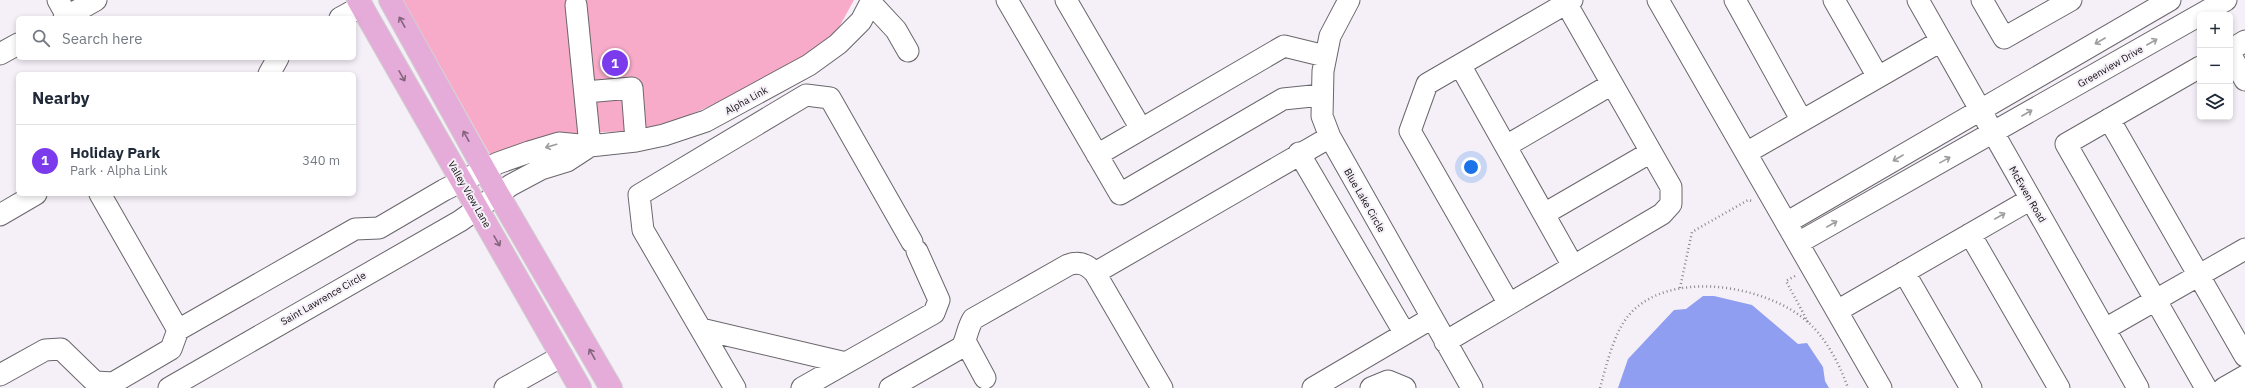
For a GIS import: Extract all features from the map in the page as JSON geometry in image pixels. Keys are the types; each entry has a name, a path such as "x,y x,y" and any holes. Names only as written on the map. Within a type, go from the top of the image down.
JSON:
{"main road":[{"path":"390,0 498,194 611,388"},
{"name":"Valley View Lane","path":"360,3 562,356 578,387"}],"street":[{"path":"63,12 96,0"},
{"path":"1007,0 1120,194 1283,99 1322,95"},
{"path":"1066,0 1142,129"},
{"name":"Blue Lake Circle","path":"1349,0 1330,36 1325,56 1322,116 1330,137 1472,388"},
{"path":"1658,0 1881,388"},
{"path":"1734,0 1802,121"},
{"path":"1834,0 1878,77"},
{"name":"McEwen Road","path":"1918,0 2105,329 2131,386"},
{"path":"1982,0 2004,38 2071,0"},
{"path":"1786,223 2170,0"},
{"name":"Greenview Drive","path":"1798,243 1993,132 2204,9 2226,0"},
{"path":"872,1 896,30 908,51"},
{"name":"Alpha Link","path":"178,330 355,229 379,228 462,181 510,159 559,143 590,146 636,141 664,135 723,113 809,65 838,44 860,22 872,1"},
{"path":"1445,342 1662,214 1671,204 1671,186 1612,84 1569,2 1427,84 1410,131 1509,304"},
{"path":"343,16 360,3"},
{"path":"576,5 590,146"},
{"path":"1746,153 1941,41"},
{"path":"2233,48 2245,41"},
{"path":"0,54 16,45"},
{"path":"1097,155 1284,46 1325,56"},
{"path":"2233,59 2245,80"},
{"path":"270,72 277,60"},
{"path":"1460,65 1573,266"},
{"path":"2197,69 2066,144 2206,388"},
{"path":"1506,146 1612,84"},
{"path":"585,92 632,88 636,141"},
{"path":"735,388 643,230 639,195 806,95 830,98 914,246 939,300 934,313 802,388"},
{"path":"723,113 737,137"},
{"path":"2109,119 2245,356"},
{"path":"1094,273 1299,153 1330,137"},
{"name":"Alpha Link","path":"477,207 541,169 567,161 590,146"},
{"path":"1544,214 1650,152"},
{"path":"1299,153 1405,334"},
{"path":"1872,173 1884,194"},
{"path":"0,214 32,196"},
{"path":"0,375 45,350 61,349 95,382 113,383 171,348 178,330 101,196"},
{"path":"1837,311 2031,199"},
{"name":"Saint Lawrence Circle","path":"169,388 460,221 477,207"},
{"path":"1970,234 2059,388"},
{"path":"2105,329 2199,275 2243,254"},
{"path":"890,388 962,347 968,328 973,319 1074,263 1086,264 1094,273 1162,388"},
{"path":"1904,272 1971,388"},
{"path":"1313,388 1432,318"},
{"path":"701,329 846,363"},
{"path":"965,341 985,378"},
{"path":"505,388 562,356"},
{"path":"2224,388 2245,376"},
{"path":"1371,388 1388,381 1397,383 1405,388"}],"path":[{"path":"1680,288 1692,232 1748,200 1755,202"},
{"path":"1801,273 1786,282 1809,323 1823,339 1844,376 1848,388"},
{"path":"1600,388 1609,357 1628,316 1642,304 1655,296 1680,288 1710,287 1751,293 1768,299 1809,323"}],"shaded area":[{"path":"403,0 854,0 833,38 751,88 655,130 556,134 492,158"}],"water":[{"path":"1703,296 1714,296 1752,305 1798,344 1807,343 1823,367 1825,381 1829,388 1618,388 1628,359 1674,310 1686,309"}],"place":[{"name":"Holiday Park","path":"615,63"}]}
